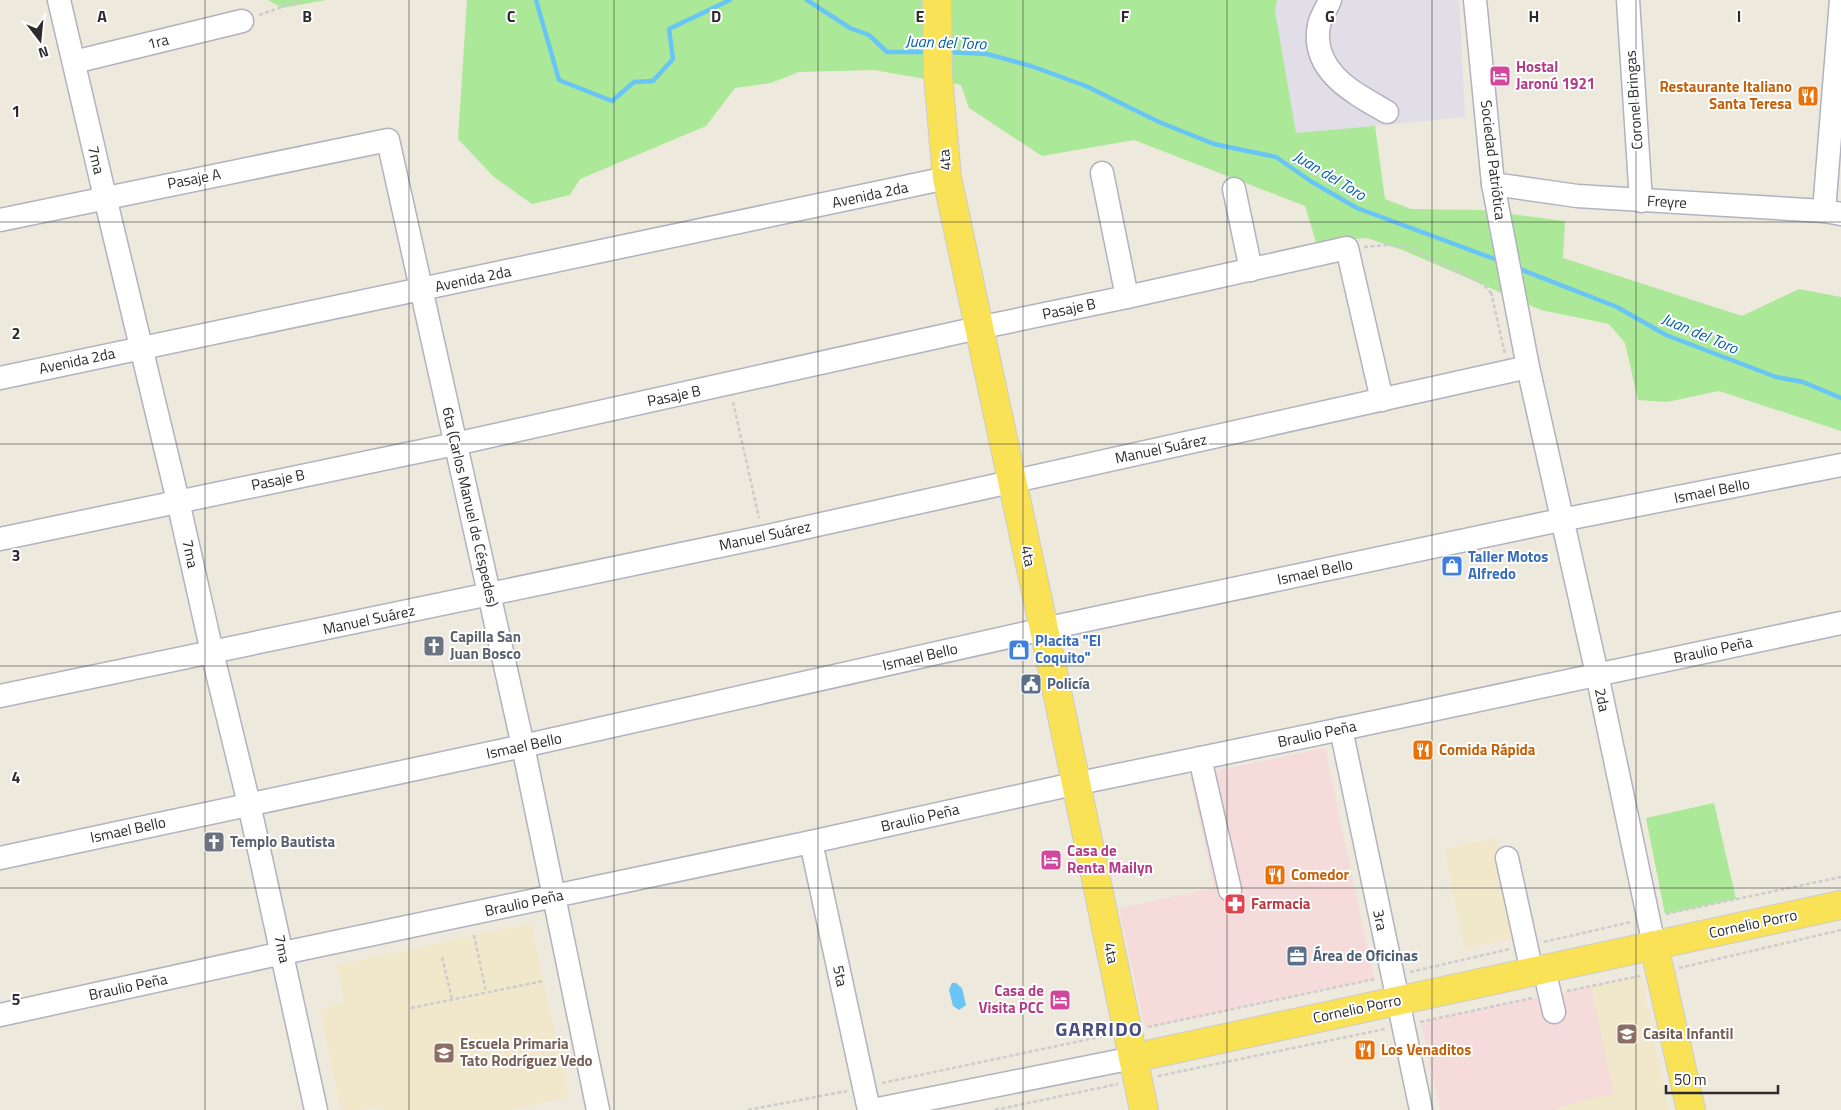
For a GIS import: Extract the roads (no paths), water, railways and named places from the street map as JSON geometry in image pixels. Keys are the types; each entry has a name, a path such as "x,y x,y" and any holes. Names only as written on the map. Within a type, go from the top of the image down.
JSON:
{"main road":[{"name":"4ta","path":"937,11 938,75 947,178 1044,629 1144,1110"},
{"name":"Cornelio Porro","path":"1133,1058 1395,988 1534,962 1654,946 1841,905"},
{"name":"2da","path":"1654,946 1691,1110"}],"street":[{"name":"7ma","path":"59,0 104,198 249,804 316,1110"},
{"path":"1330,0 1319,23 1318,40 1321,55 1328,69 1348,89 1387,112"},
{"name":"Sociedad Patriótica","path":"1475,0 1493,184 1515,294"},
{"name":"Coronel Bringas","path":"1628,0 1641,201"},
{"path":"1832,213 1841,0"},
{"name":"1ra","path":"74,62 242,21"},
{"name":"Pasaje A","path":"0,220 388,140"},
{"name":"6ta (Carlos Manuel de Céspedes)","path":"388,140 523,746 598,1110"},
{"path":"1102,173 1127,297"},
{"name":"Avenida 2da","path":"0,378 947,178"},
{"name":"Freyre","path":"1493,184 1577,196 1832,213"},
{"path":"1234,189 1252,270"},
{"name":"Pasaje B","path":"0,539 456,444 1347,248 1382,400"},
{"name":"2da","path":"1515,294 1528,367 1654,946"},
{"name":"Manuel Suárez","path":"0,696 490,595 1528,367"},
{"name":"Ismael Bello","path":"0,858 523,746 1044,629 1562,520 1841,465"},
{"name":"Braulio Peña","path":"0,1015 1076,784 1341,730 1841,623"},
{"name":"3ra","path":"1341,730 1421,1110"},
{"path":"1200,758 1230,890"},
{"name":"5ta","path":"812,842 869,1110"},
{"path":"1507,858 1534,962 1554,1012"},
{"name":"Cornelio Porro","path":"873,1110 1133,1058"}],"water":[{"path":"952,983 956,983 962,988 966,1005 959,1010 953,1006 949,990"}],"waterway":[{"name":"Juan del Toro","path":"536,0 559,80 612,101 634,82 653,81 673,59 669,29 730,0"},
{"name":"Juan del Toro","path":"807,0 850,28 869,35 887,52 929,52"},
{"name":"Juan del Toro","path":"947,52 987,54 1031,66 1086,86 1159,122 1214,144 1276,157 1312,182 1357,208 1500,261"},
{"name":"Juan del Toro","path":"1517,268 1617,307 1666,335 1776,377 1803,382 1841,398"}],"place":[{"name":"Hostal Jaronú 1921","path":"1500,76"},
{"name":"Restaurante Italiano Santa Teresa","path":"1808,96"},
{"name":"Taller Motos Alfredo","path":"1452,566"},
{"name":"Capilla San Juan Bosco","path":"434,646"},
{"name":"Placita \"El Coquito\"","path":"1019,650"},
{"name":"Policía","path":"1031,684"},
{"name":"Comida Rápida","path":"1423,750"},
{"name":"Templo Bautista","path":"214,842"},
{"name":"Casa de Renta Mailyn","path":"1051,860"},
{"name":"Comedor","path":"1275,875"},
{"name":"Farmacia","path":"1235,904"},
{"name":"Área de Oficinas","path":"1297,956"},
{"name":"Casa de Visita PCC","path":"1060,1000"},
{"name":"Casita Infantil","path":"1627,1034"},
{"name":"Los Venaditos","path":"1365,1050"},
{"name":"Escuela Primaria Tato Rodríguez Vedo","path":"444,1053"}],"district":[{"name":"GARRIDO","path":"1099,1029"}]}
